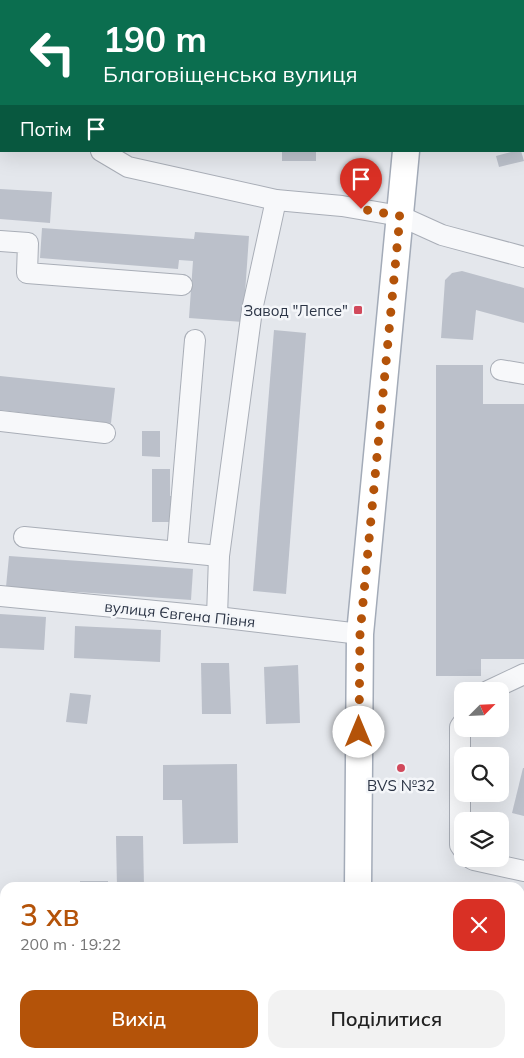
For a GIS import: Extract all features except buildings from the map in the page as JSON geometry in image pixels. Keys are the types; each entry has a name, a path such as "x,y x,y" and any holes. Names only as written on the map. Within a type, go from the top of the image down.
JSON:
{"main road":[{"path":"358,882 360,634 406,152"}],"street":[{"path":"102,152 128,167 276,200 342,206 400,216 442,235 524,257"},
{"path":"217,617 219,556 252,310 276,200"},
{"path":"0,240 28,244 26,273 182,285"},
{"path":"177,552 195,340"},
{"path":"501,370 524,374"},
{"path":"0,421 105,433"},
{"path":"24,537 219,556"},
{"name":"вулиця Євгена Півня","path":"0,596 217,617 360,634"},
{"path":"507,682 524,674"},
{"path":"460,738 460,812"},
{"path":"506,867 524,871"}],"place":[{"name":"Завод \"Лепсе\"","path":"358,310"},
{"name":"BVS №32","path":"401,768"}],"route":[{"path":"359,732 360,634 400,216 361,209"}]}
